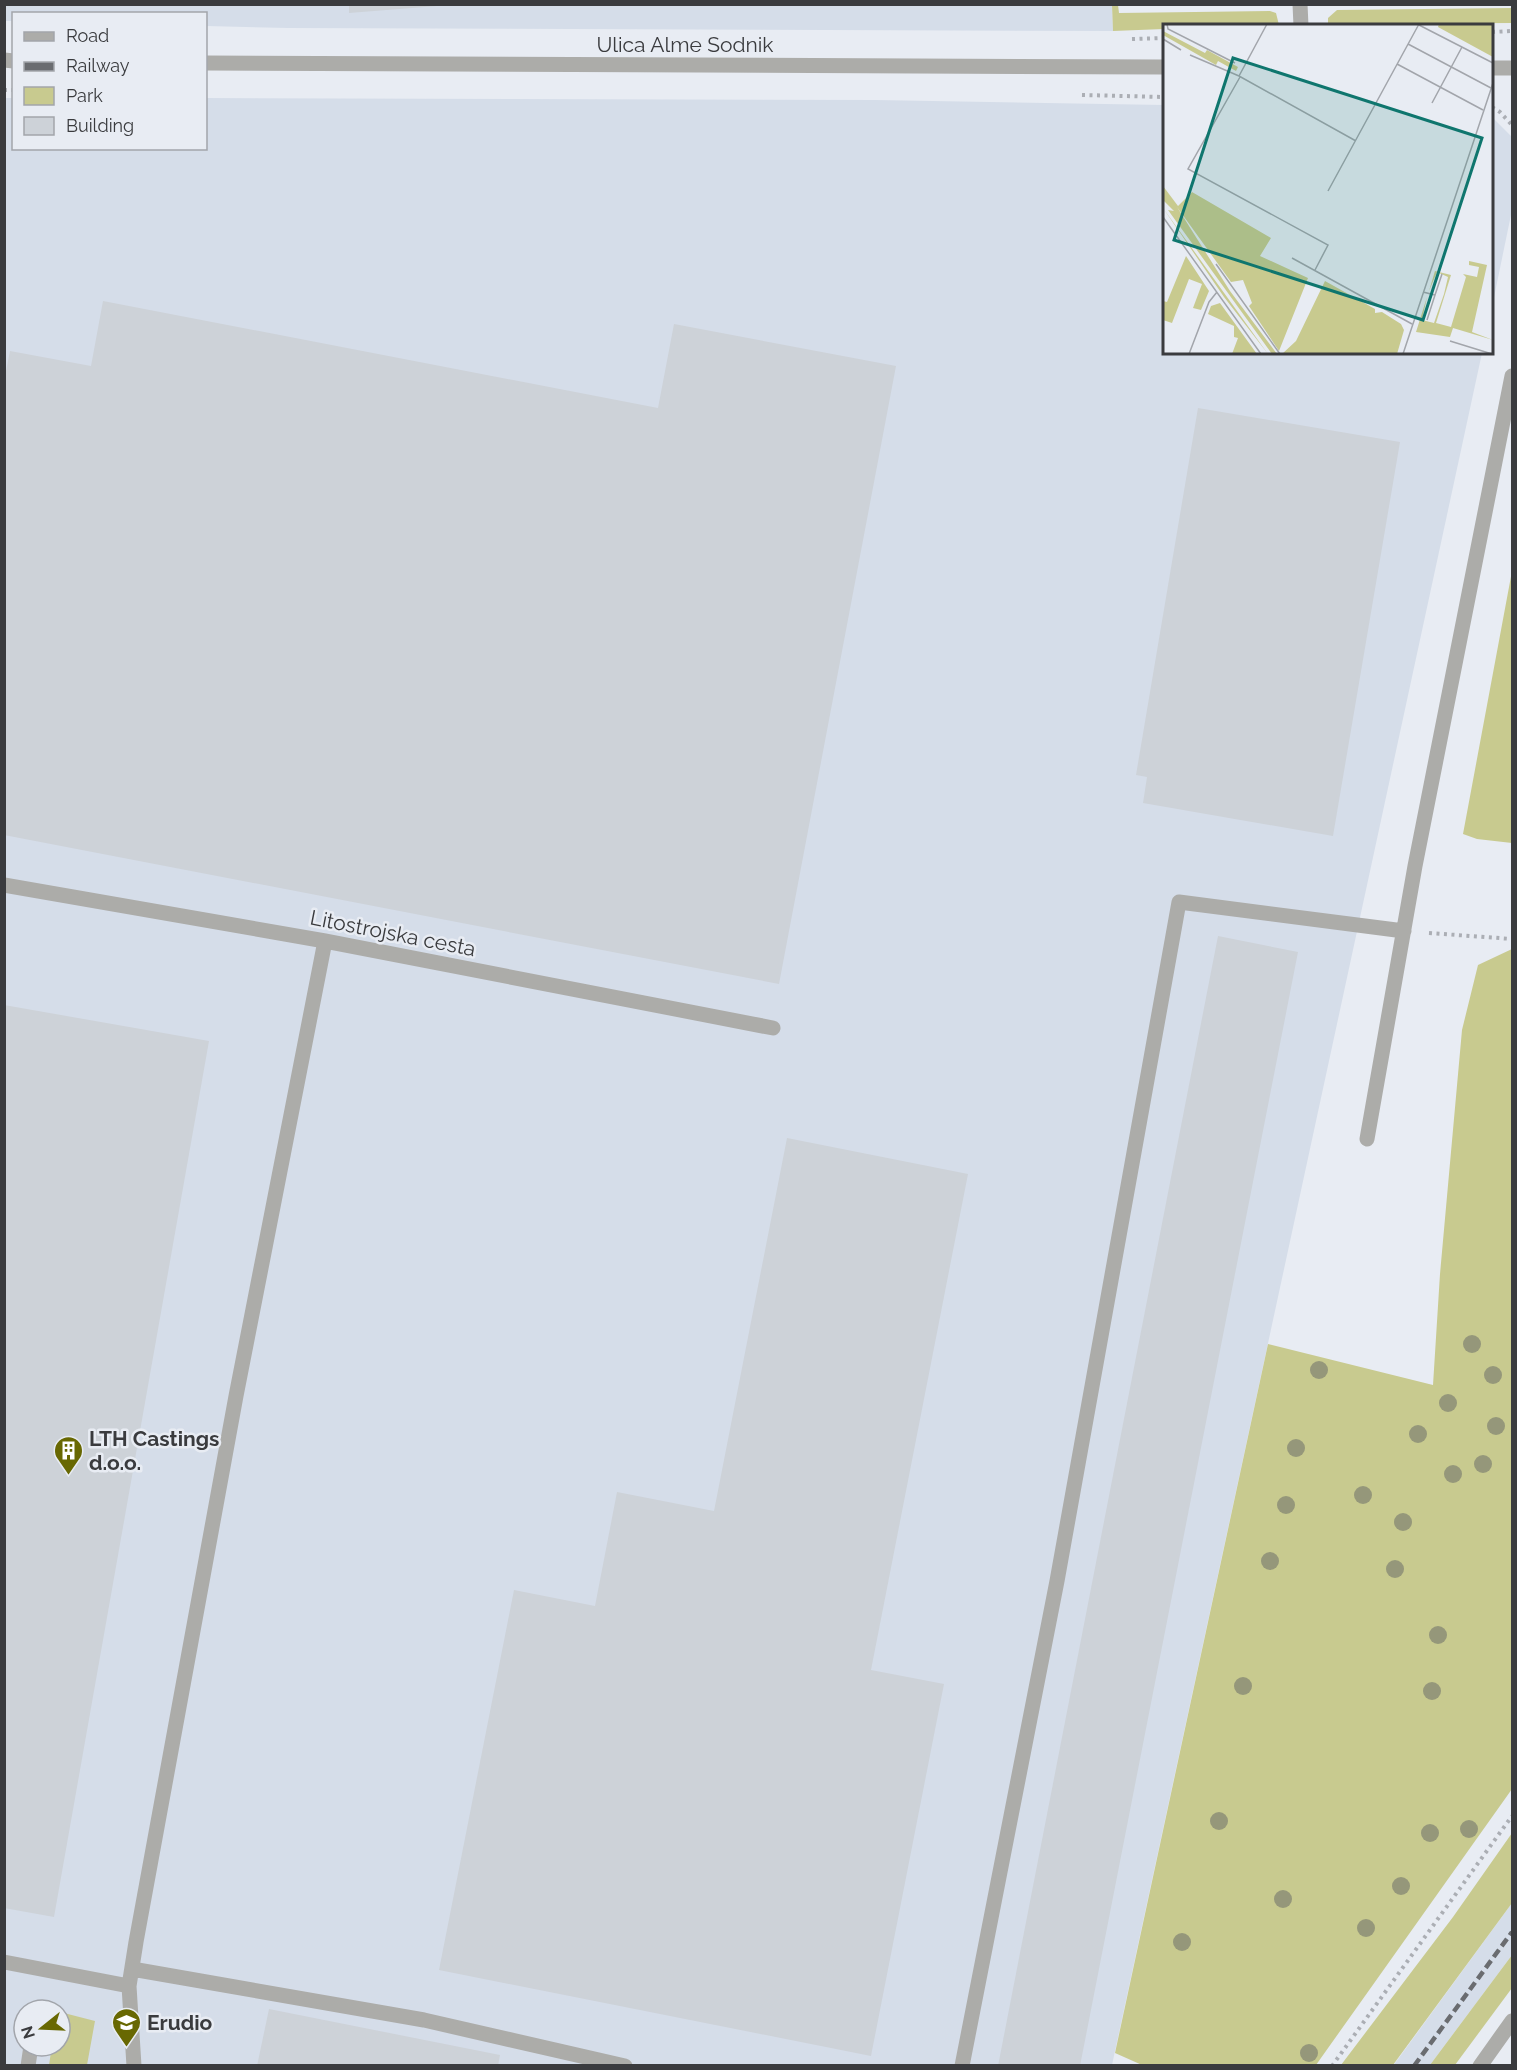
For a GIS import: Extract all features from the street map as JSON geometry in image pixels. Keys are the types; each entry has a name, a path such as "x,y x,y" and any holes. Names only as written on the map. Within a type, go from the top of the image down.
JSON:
{"street":[{"path":"1300,4 1301,24"},
{"name":"Ulica Alme Sodnik","path":"207,63 1163,67"},
{"path":"1493,68 1512,68"},
{"path":"1367,1139 1415,866 1512,376"},
{"name":"Litostrojska cesta","path":"4,885 325,941 773,1028"},
{"path":"962,2066 1057,1581 1179,902 1404,931"},
{"path":"134,2066 129,1986 236,1396 325,941"},
{"path":"4,1962 129,1986"},
{"path":"132,1969 424,2020 625,2066"},
{"path":"1480,2066 1512,2021"}],"path":[{"path":"1493,32 1512,31"},
{"path":"1493,108 1512,125"},
{"path":"1404,931 1512,939"},
{"path":"1332,2066 1512,1816"}],"shaded area":[{"path":"5,4 1112,4 1113,31 288,28 207,26 207,12 12,12 12,21 5,21"},
{"path":"5,98 12,98 12,150 207,150 207,98 875,100 1163,105 1163,354 1482,354 1112,2065 5,2066"},
{"path":"1493,118 1512,137 1512,210 1493,302"},
{"path":"1512,1903 1512,1955 1430,2065 1393,2066"}],"green space":[{"path":"1112,5 1118,5 1119,13 1270,11 1276,13 1279,24 1163,24 1163,29 1113,31"},
{"path":"1512,8 1512,23 1328,24 1328,18 1337,10"},
{"path":"1512,571 1512,843 1477,839 1463,834"},
{"path":"1512,949 1512,1789 1316,2065 1142,2065 1115,2053 1268,1344 1433,1385 1440,1274 1462,1030 1478,965"},
{"path":"1512,1833 1512,1903 1393,2065 1341,2065 1453,1917"},
{"path":"1512,1955 1512,1988 1455,2065 1430,2065"},
{"path":"72,2015 95,2021 87,2065 49,2065 50,2058 72,2058"}],"building":[{"path":"349,4 437,4 437,6 349,13"},
{"path":"103,301 658,408 674,324 896,366 779,984 4,835 4,381 10,351 91,366"},
{"path":"1198,408 1400,442 1333,836 1143,803 1147,777 1136,775"},
{"path":"1218,936 1298,952 1080,2066 998,2066"},
{"name":"LTH Castings d.o.o.","path":"4,1005 209,1041 54,1917 4,1908"},
{"path":"787,1138 968,1174 871,1670 944,1684 871,2056 439,1970 514,1590 595,1606 617,1492 714,1511"},
{"path":"269,2009 500,2055 498,2066 257,2066"}],"railway":[{"path":"1414,2066 1512,1932"}],"place":[{"name":"LTH Castings d.o.o.","path":"68,1476"},
{"name":"Erudio","path":"126,2048"}]}
